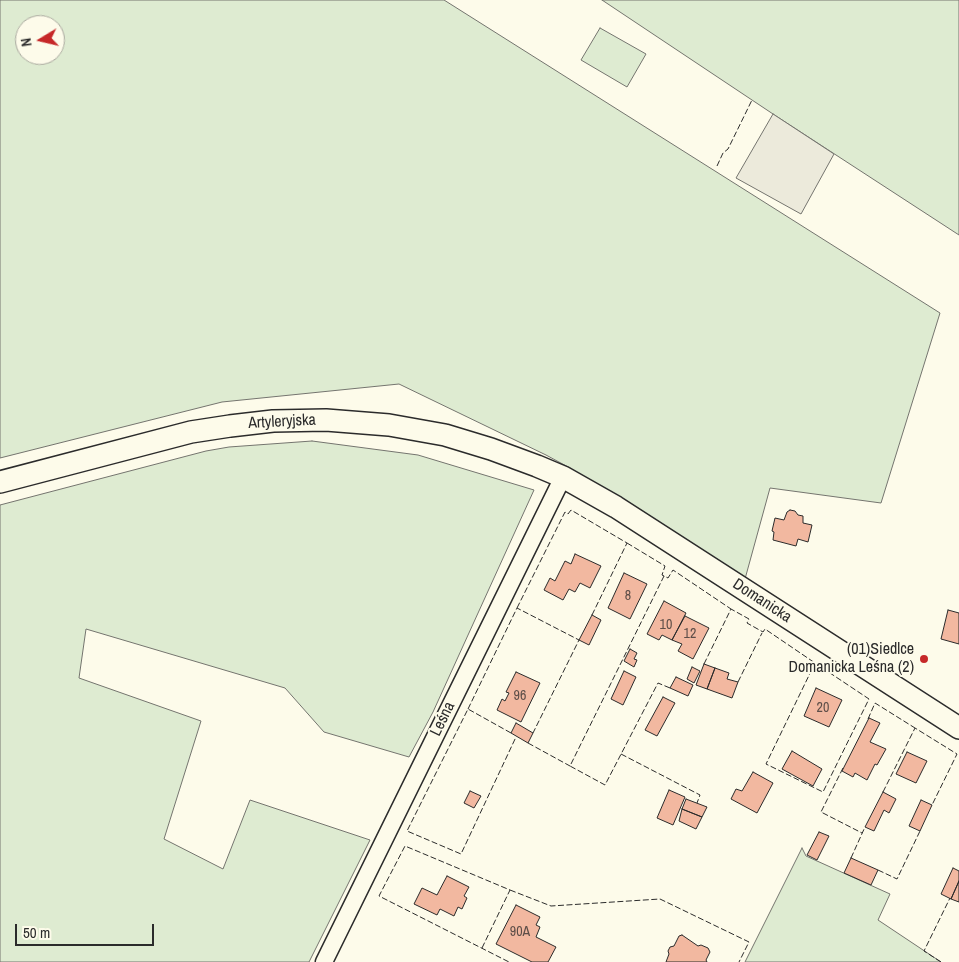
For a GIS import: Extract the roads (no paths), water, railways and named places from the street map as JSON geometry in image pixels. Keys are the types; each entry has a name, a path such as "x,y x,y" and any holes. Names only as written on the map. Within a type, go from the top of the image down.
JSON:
{"street":[{"name":"Artyleryjska","path":"0,482 191,432 273,421 326,420 389,425 445,435 491,449 563,476"},
{"name":"Domanicka","path":"563,476 624,512 959,728"},
{"name":"Leśna","path":"324,962 563,476"}],"place":[{"name":"(01)Siedlce Domanicka Leśna (2)","path":"924,659"}]}
